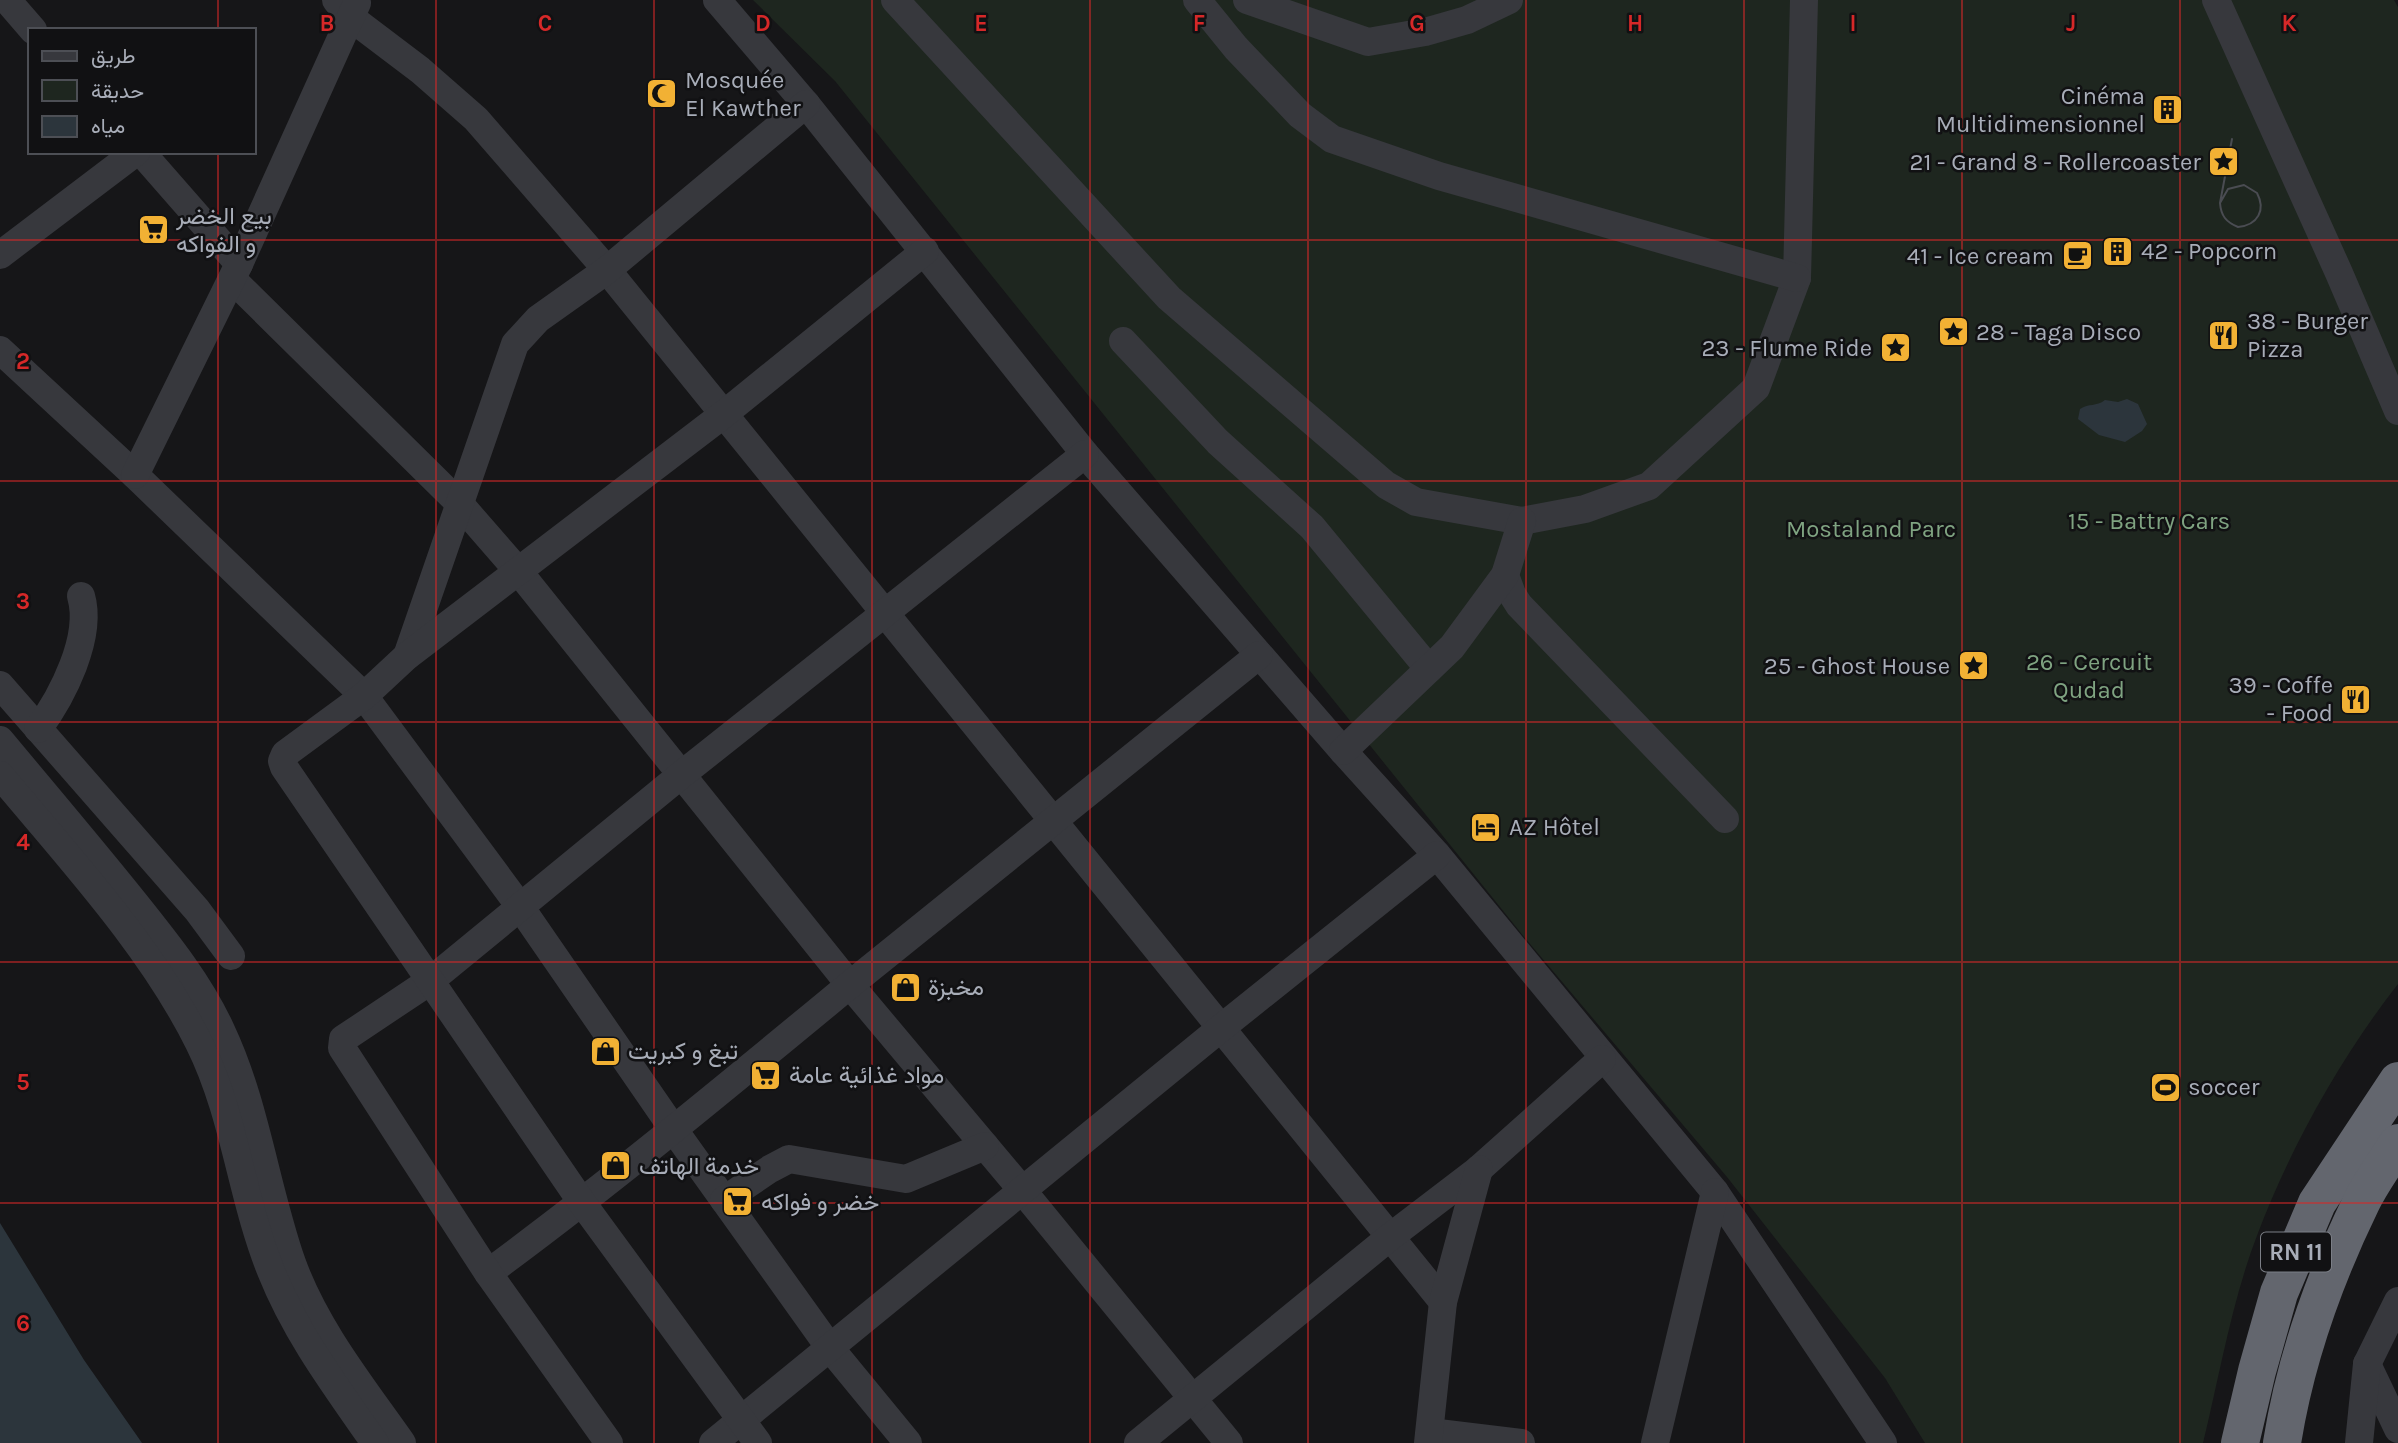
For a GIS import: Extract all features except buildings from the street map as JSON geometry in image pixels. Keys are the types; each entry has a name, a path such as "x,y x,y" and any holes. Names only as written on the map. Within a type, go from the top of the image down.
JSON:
{"highway":[{"name":"RN 11","path":"2240,1443 2279,1293 2312,1216 2398,1081"},
{"name":"RN 11","path":"2282,1443 2302,1356 2332,1268 2362,1201 2398,1143"}],"street":[{"path":"7,0 31,28"},
{"path":"717,0 806,104 1085,454 1437,855 1602,1059 1715,1192 1883,1443"},
{"path":"895,0 1169,298 1386,485 1416,502 1522,521 1586,509 1649,486 1756,388 1797,278 1804,0"},
{"path":"1197,0 1236,48 1300,115 1332,139 1439,176 1797,278"},
{"path":"1247,0 1368,42 1425,32 1467,20 1509,0"},
{"path":"2216,0 2398,411"},
{"path":"135,475 235,271 348,6 476,119 607,270 1443,1302"},
{"path":"407,656 515,344 538,319 607,270 806,104"},
{"path":"0,255 136,154"},
{"path":"141,154 235,271 459,503 519,572 849,985 1229,1443"},
{"path":"758,1443 583,1204 282,761 285,754 364,696 407,656 724,414 925,251"},
{"path":"1123,341 1218,442 1312,527 1429,669"},
{"path":"0,350 135,475 364,696 521,908 674,1130 830,1348 908,1443"},
{"path":"609,1443 488,1273 342,1048 343,1039 430,981 681,775 1085,454"},
{"path":"1343,751 1452,648 1505,575 1522,521"},
{"path":"1505,575 1519,605 1725,819"},
{"path":"38,729 51,712 70,672 85,615 81,596"},
{"path":"488,1273 583,1204 849,985 1259,655"},
{"path":"0,685 188,900 231,956"},
{"path":"0,740 166,942 196,985 220,1028 244,1085 293,1264 317,1317 340,1356 402,1443"},
{"path":"0,775 145,954 200,1044 218,1088 251,1213 270,1269 293,1321 375,1443"},
{"path":"713,1443 1437,855"},
{"path":"1138,1443 1390,1237 1479,1169 1602,1059"},
{"path":"724,1200 770,1168 789,1159 906,1179 985,1146"},
{"path":"1479,1169 1443,1302 1429,1437 1521,1443"},
{"path":"1655,1443 1715,1192"},
{"path":"2359,1443 2367,1364 2398,1301"},
{"path":"2367,1364 2398,1429"}],"green space":[{"name":"Mostaland Parc","path":"753,0 2394,0 2398,7 2398,984 2337,1072 2302,1135 2271,1200 2241,1284 2203,1443 1925,1443 1885,1378 1727,1177 1525,938 835,81"}],"water":[{"path":"2127,399 2138,404 2147,424 2142,431 2125,442 2099,435 2078,419 2083,407 2105,400 2118,402"},
{"path":"0,1223 84,1360 142,1443 0,1443"}],"tram line":[{"path":"2220,203 2228,189 2244,185 2257,193 2260,211 2251,223 2238,227 2227,221 2223,215 2220,203 2232,139"}],"place":[{"name":"Mosquée El Kawther","path":"662,94"},
{"name":"Cinéma Multidimensionnel","path":"2168,110"},
{"name":"21 - Grand 8 - Rollercoaster","path":"2224,162"},
{"name":"بيع الخضر و الفواكه","path":"153,230"},
{"name":"42 - Popcorn","path":"2118,251"},
{"name":"41 - Ice cream","path":"2077,256"},
{"name":"28 - Taga Disco","path":"1953,332"},
{"name":"38 - Burger Pizza","path":"2224,335"},
{"name":"23 - Flume Ride","path":"1895,348"},
{"name":"25 - Ghost House","path":"1973,666"},
{"name":"39 - Coffe - Food","path":"2356,699"},
{"name":"AZ Hôtel","path":"1486,827"},
{"name":"مخبزة","path":"905,987"},
{"name":"تبغ و كبريت","path":"605,1051"},
{"name":"مواد غذائية عامة","path":"766,1075"},
{"name":"soccer","path":"2165,1087"},
{"name":"خدمة الهاتف","path":"616,1166"},
{"name":"خضر و فواكه","path":"738,1202"}],"park label":[{"name":"15 - Battry Cars","path":"2149,521"},
{"name":"26 - Cercuit Qudad","path":"2089,676"}]}
